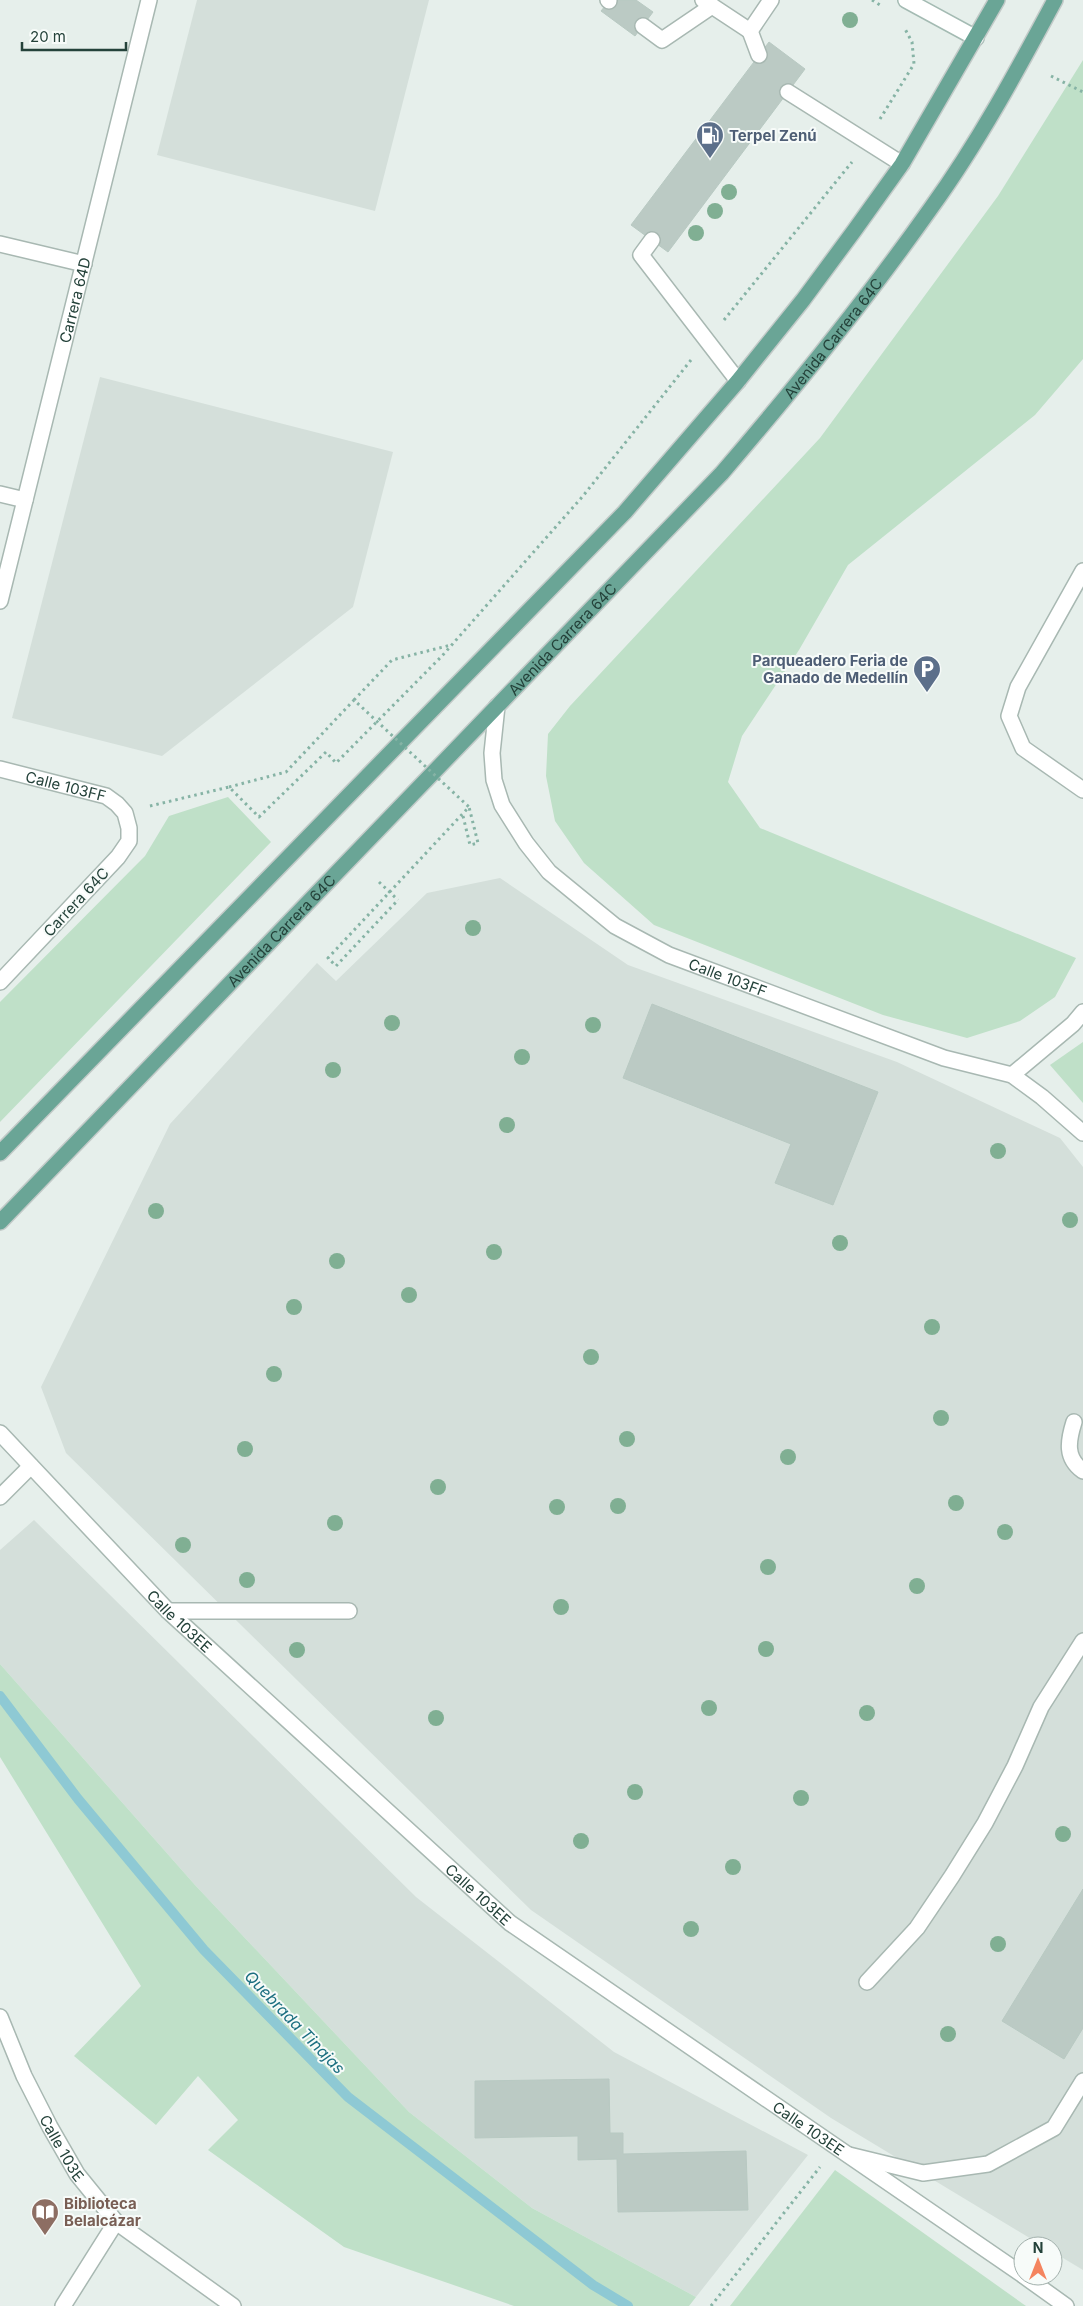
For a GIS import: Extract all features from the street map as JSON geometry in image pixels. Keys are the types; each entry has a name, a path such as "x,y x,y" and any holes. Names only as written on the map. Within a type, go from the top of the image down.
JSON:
{"main road":[{"path":"0,1153 625,512 738,381 803,300 902,164 997,0"},
{"name":"Avenida Carrera 64C","path":"0,1222 722,473 820,356 932,207 1022,64 1056,0"}],"street":[{"name":"Carrera 64D","path":"0,601 148,0"},
{"path":"750,31 771,0"},
{"path":"906,0 976,38"},
{"path":"644,26 662,40 707,3 750,31 759,55"},
{"path":"788,92 902,164"},
{"path":"652,240 641,255 738,381"},
{"path":"0,244 84,264"},
{"path":"0,494 25,500"},
{"path":"1083,571 1018,687 1009,716 1023,748 1083,790"},
{"name":"Calle 103FF","path":"497,706 492,754 494,780 502,805 526,843 548,872 615,926 669,955 944,1058 1012,1076 1042,1097 1083,1133"},
{"name":"Calle 103FF","path":"0,769 106,796 117,804 124,813"},
{"name":"Carrera 64C","path":"0,982 118,857 129,841 129,828 124,813"},
{"path":"1012,1076 1073,1024 1083,1012"},
{"path":"1074,1422 1069,1443 1070,1456 1083,1472"},
{"name":"Calle 103EE","path":"0,1434 168,1611 510,1923 1013,2269"},
{"path":"0,1497 31,1466"},
{"path":"168,1611 350,1611"},
{"path":"867,1982 917,1928 952,1876 985,1823 1041,1707 1083,1641"},
{"name":"Calle 103E","path":"0,2017 24,2076 77,2174 116,2222 233,2306"},
{"path":"842,2151 923,2172 988,2164 1054,2128 1083,2080"},
{"path":"63,2306 116,2222"},
{"name":"Calle 103EE","path":"1037,2286 1066,2306"}],"path":[{"path":"872,0 889,10"},
{"path":"229,787 259,817 326,752 336,763 451,645 583,496 707,341 844,176 914,64 912,42 901,22"},
{"path":"1051,76 1083,92"},
{"path":"124,813 286,772 392,660 451,645"},
{"path":"354,700 469,807 478,843 470,845 463,816"},
{"path":"379,882 398,900 336,966 328,958 469,807"},
{"path":"711,2306 842,2151"}],"shaded area":[{"path":"197,0 429,0 375,211 157,155"},
{"path":"100,377 393,452 353,607 162,756 12,718"},
{"path":"500,878 628,965 897,1062 1060,1138 1083,1167 1083,2270 1063,2258 1063,2236 1026,2236 831,2118 531,1910 66,1453 41,1387 170,1124 317,963 336,981 427,893"},
{"path":"34,1520 416,1897 614,2052 808,2155 696,2297 532,2208 409,2112 195,1885 0,1664 0,1550"}],"green space":[{"path":"1083,60 1083,359 1035,415 848,565 799,650 742,736 728,782 760,828 1076,958 1055,997 1020,1021 967,1038 883,1015 654,925 584,863 555,821 546,776 548,734 570,706 820,438 998,196"},
{"path":"228,797 271,842 0,1122 0,1002 145,856 169,816"},
{"path":"1083,1042 1083,1103 1050,1065"},
{"path":"0,1664 195,1885 409,2112 532,2208 696,2297 689,2306 514,2306 344,2247 208,2150 238,2120 198,2076 156,2125 74,2056 141,1986 0,1757"},
{"path":"835,2170 1026,2306 730,2306"}],"building":[{"path":"610,0 636,0 653,12 635,36 601,11"},
{"name":"Terpel Zenú","path":"769,42 805,69 668,252 631,225"},
{"path":"652,1004 878,1092 833,1205 775,1183 791,1144 623,1078"},
{"path":"1083,1889 1083,2028 1064,2059 1002,2021"},
{"path":"609,2079 610,2133 623,2133 623,2154 746,2151 748,2210 618,2212 617,2159 578,2160 578,2136 475,2138 475,2081"}],"waterway":[{"name":"Quebrada Tinajas","path":"0,1696 78,1799 204,1950 348,2097 593,2285 628,2306"}],"place":[{"name":"Terpel Zenú","path":"710,159"},
{"name":"Parqueadero Feria de Ganado de Medellín","path":"927,693"},
{"name":"Biblioteca Belalcázar","path":"45,2236"}]}
